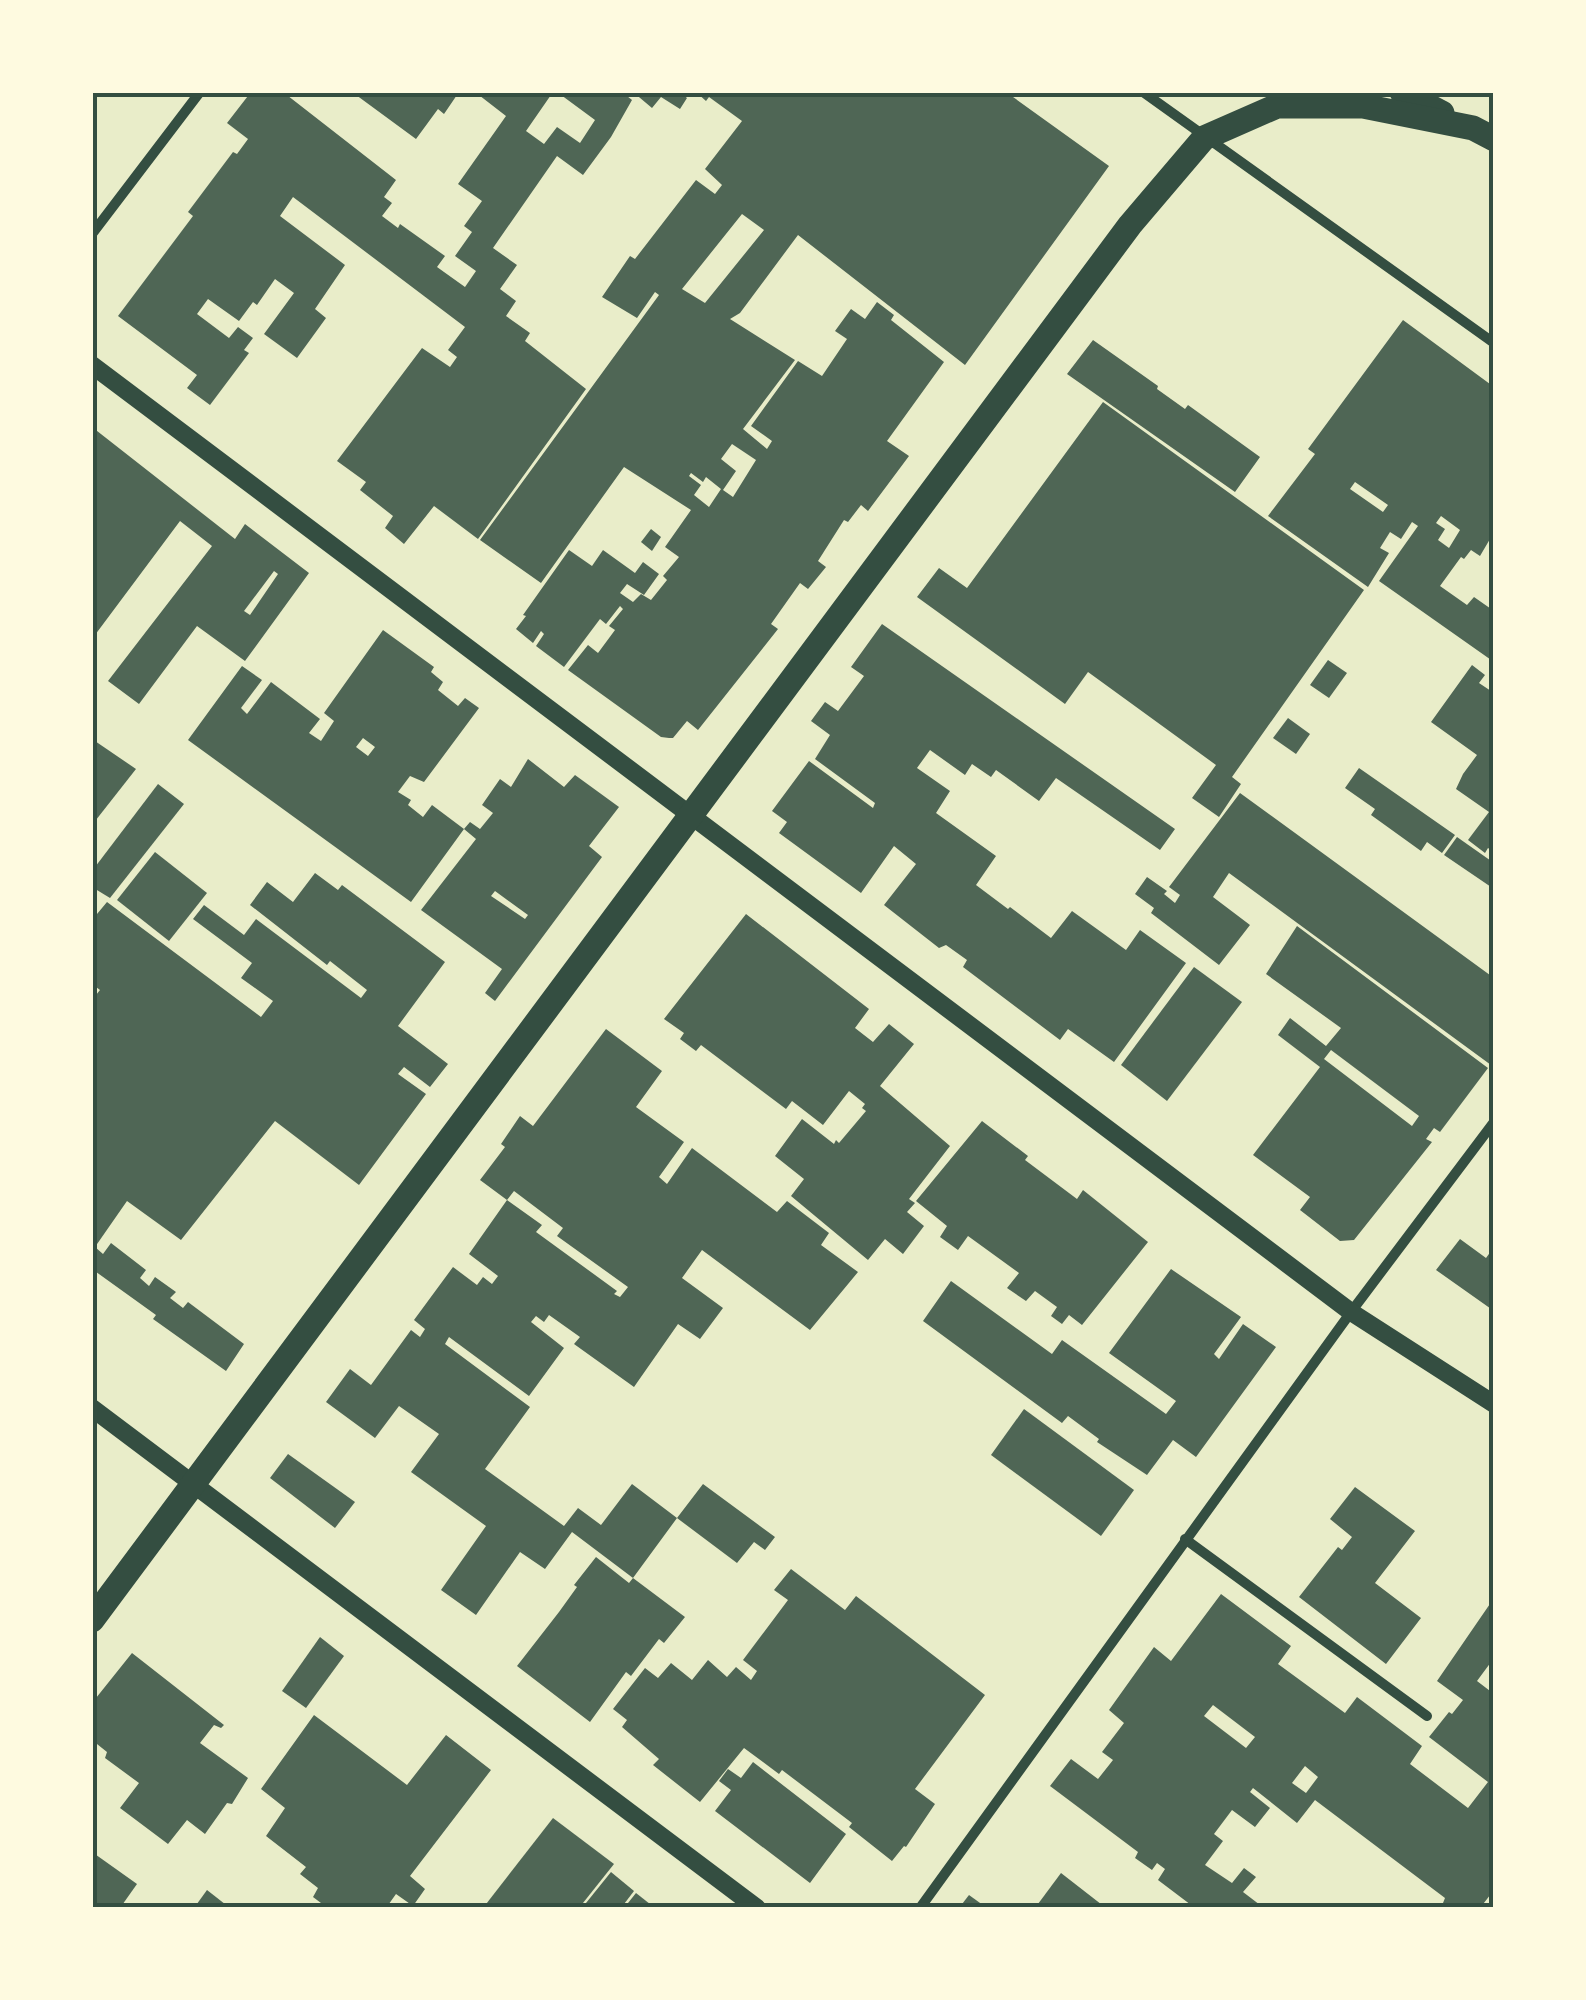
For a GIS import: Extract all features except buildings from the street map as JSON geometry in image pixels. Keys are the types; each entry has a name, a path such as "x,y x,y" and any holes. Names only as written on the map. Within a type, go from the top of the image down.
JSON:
{"main road":[{"path":"1402,92 1483,133"},
{"path":"92,1620 1130,225 1204,138 1276,106 1362,106 1483,133"}],"street":[{"path":"92,234 200,92"},
{"path":"1143,92 1494,342"},
{"path":"92,365 1351,1312 1494,1404"},
{"path":"920,1908 1351,1312 1494,1122"},
{"path":"92,1408 757,1908"},
{"path":"1186,1540 1427,1716"}]}
